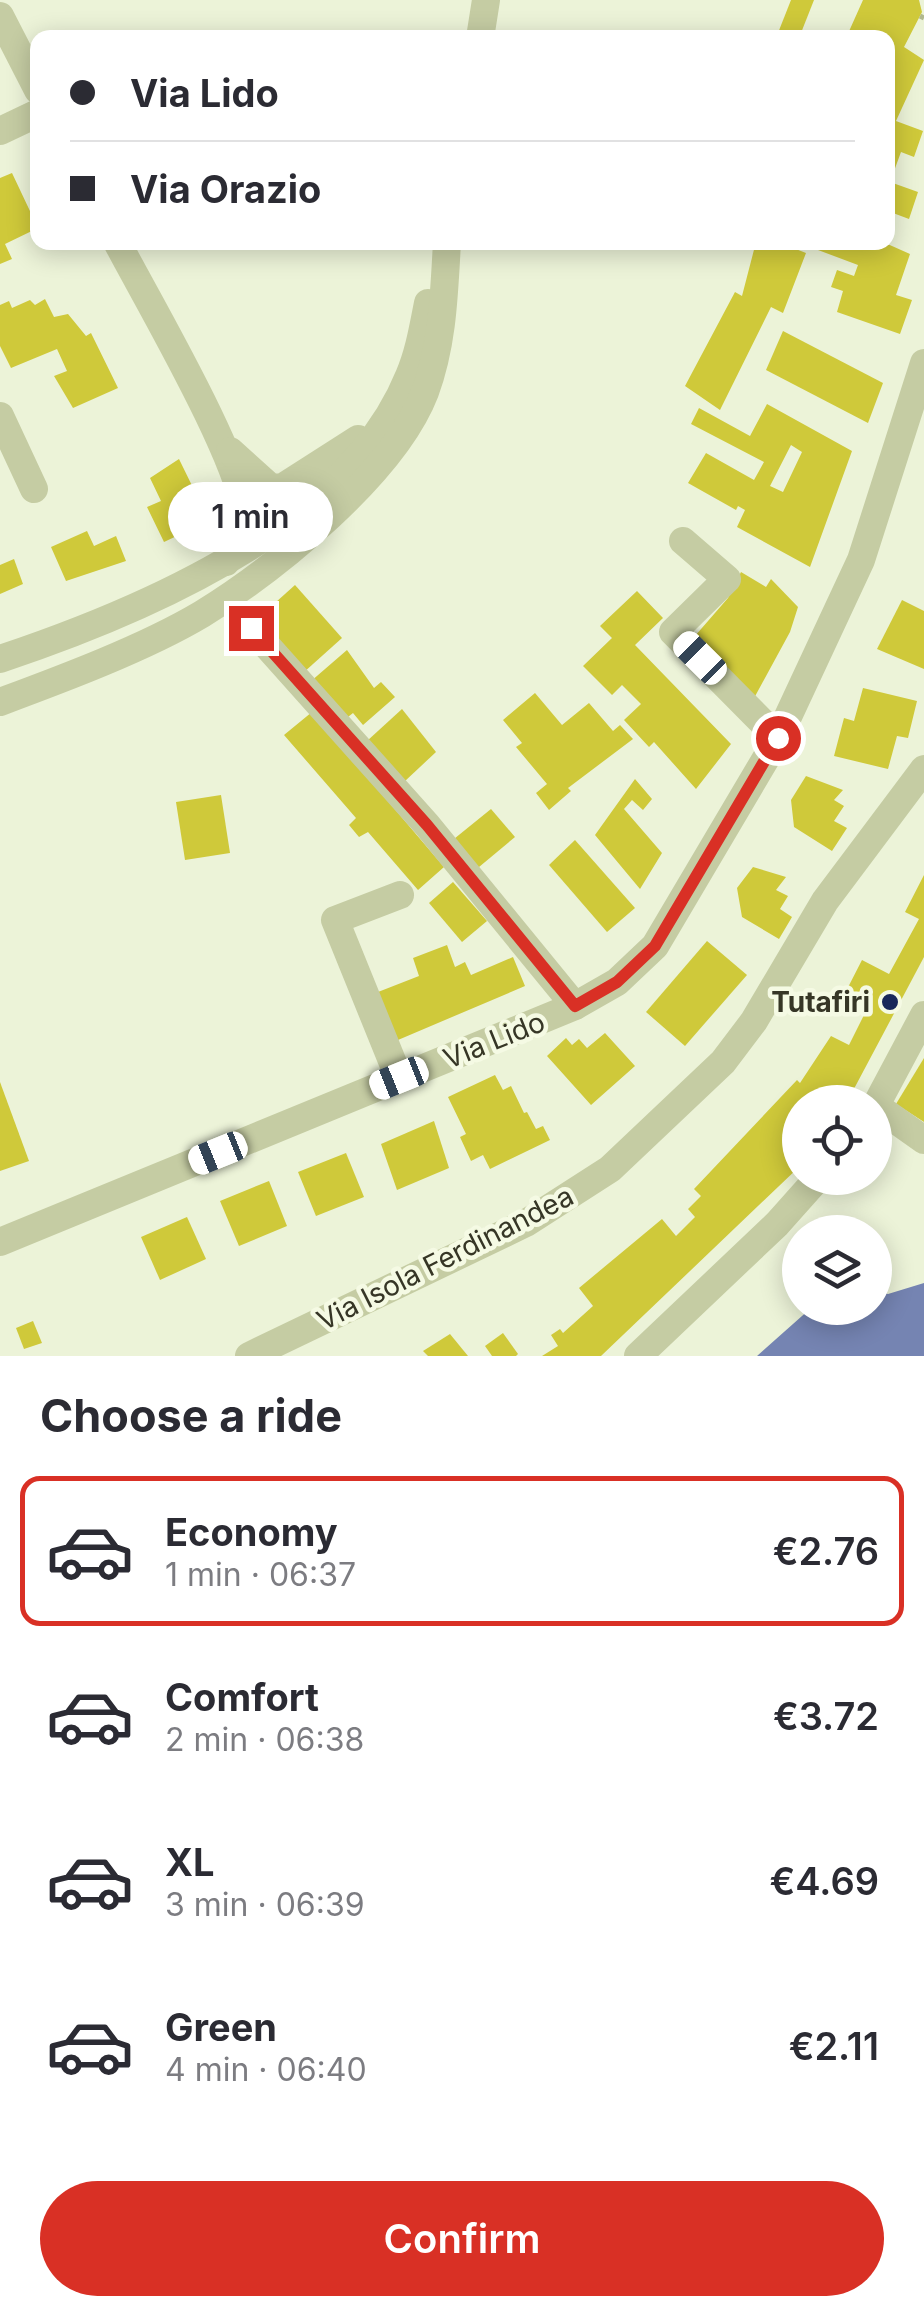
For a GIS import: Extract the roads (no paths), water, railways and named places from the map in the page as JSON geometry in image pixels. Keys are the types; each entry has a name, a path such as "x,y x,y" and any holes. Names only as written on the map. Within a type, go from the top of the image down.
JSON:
{"street":[{"path":"481,30 486,0"},
{"path":"0,16 30,74"},
{"path":"0,131 30,117"},
{"path":"121,250 219,439 246,520 238,544 224,565"},
{"path":"0,660 92,625 224,565 339,474 386,418 408,379 442,250"},
{"path":"0,702 199,616 246,585 354,492 409,424 424,394 440,344 444,250"},
{"name":"Via Lido","path":"0,1242 575,1006 617,982 655,946 778,738 861,560 924,363"},
{"path":"0,416 34,489"},
{"path":"219,439 271,488 283,487 386,418"},
{"path":"684,541 727,579 673,632 778,738"},
{"path":"251,628 427,825 575,1006"},
{"name":"Via Isola Ferdinandea","path":"249,1356 526,1223 610,1168 734,1048 772,993 825,901 924,770"},
{"path":"399,1078 335,920 400,896"},
{"path":"886,1085 924,1015"},
{"path":"892,1118 924,1140"},
{"path":"638,1356 802,1195"}],"water":[{"path":"924,1283 924,1356 757,1356 792,1325 892,1325 892,1293"}],"place":[{"name":"Tutafiri","path":"890,1002"}]}
